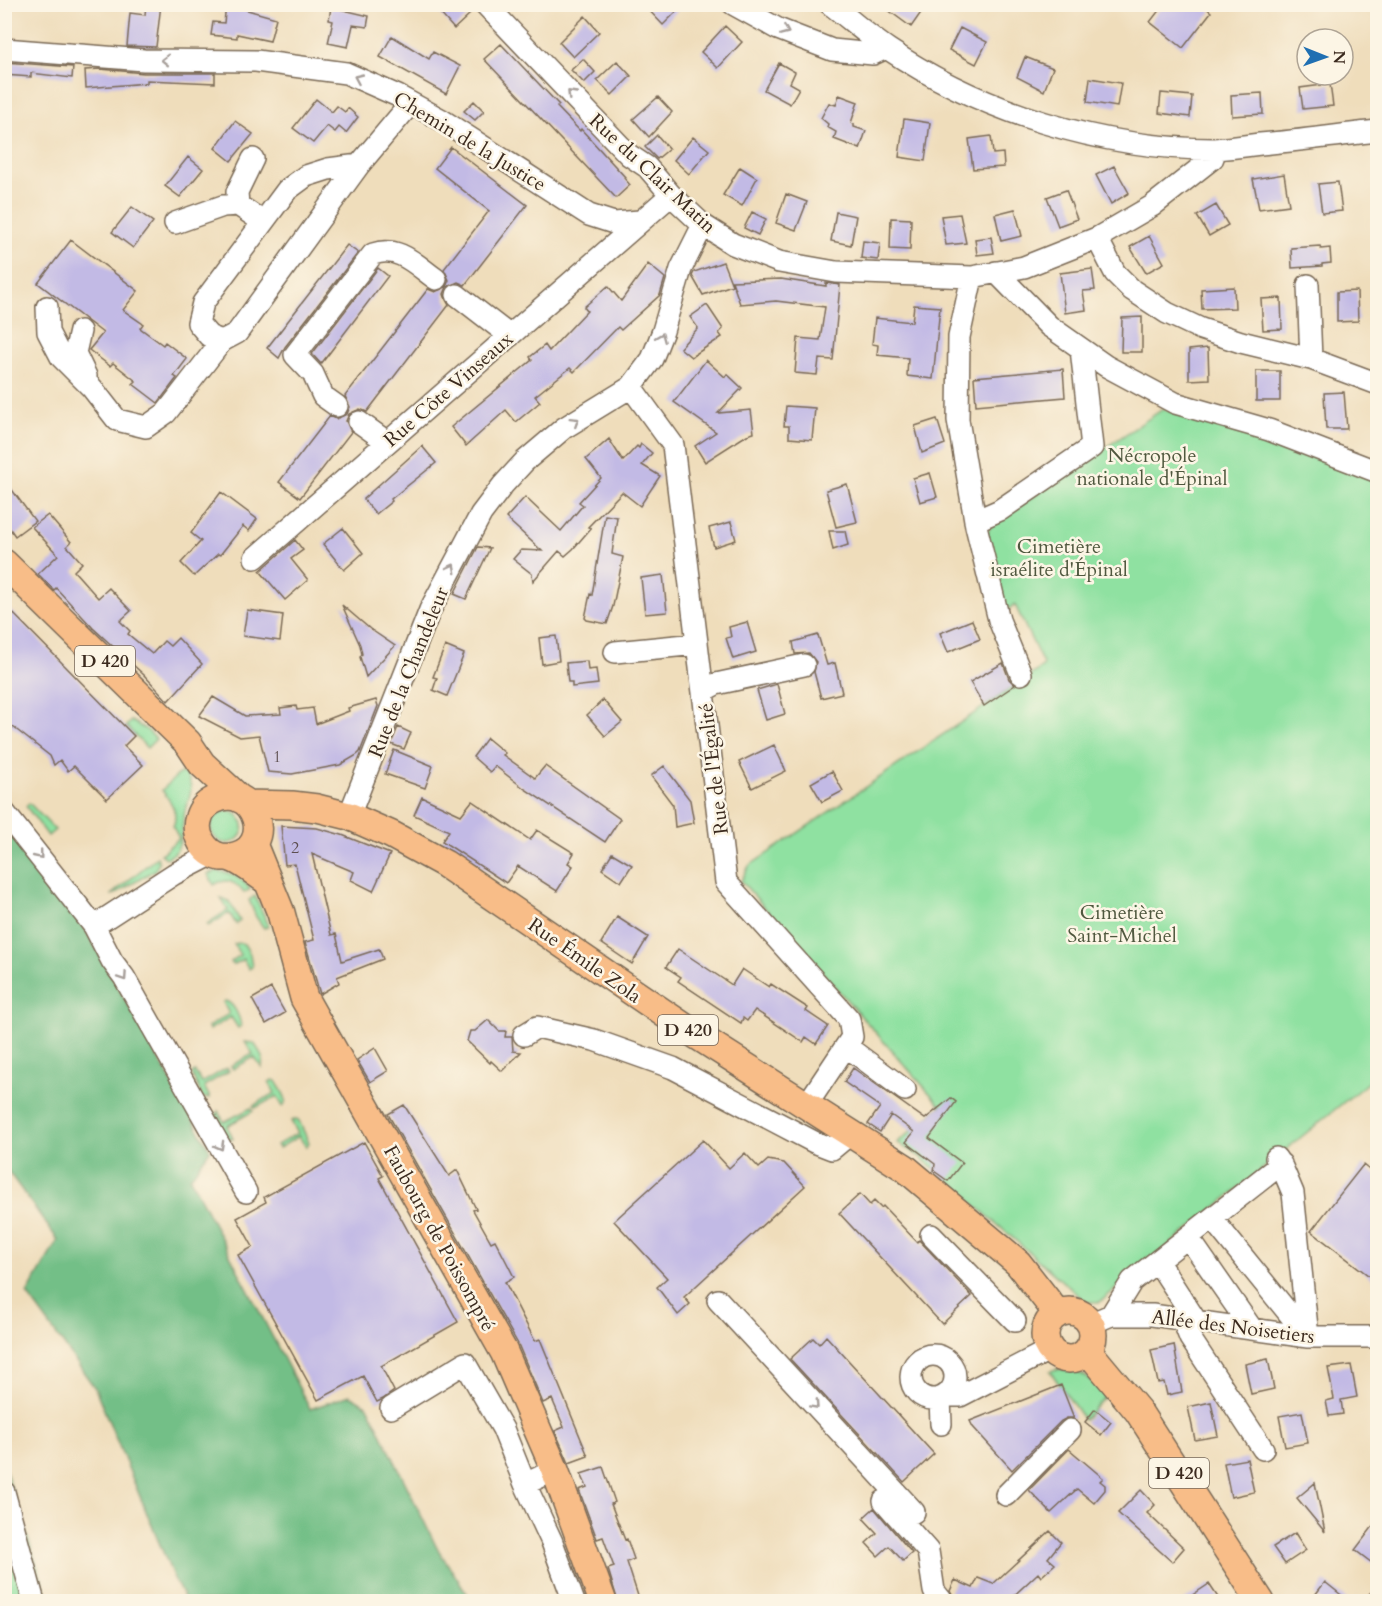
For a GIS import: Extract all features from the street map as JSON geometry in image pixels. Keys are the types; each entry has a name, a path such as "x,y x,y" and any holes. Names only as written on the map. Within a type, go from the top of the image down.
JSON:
{"main road":[{"name":"D 420","path":"4,562 188,743 202,764 244,801 284,806"},
{"name":"D 420","path":"202,764 207,804"},
{"path":"228,796 244,801 253,811 231,844 197,822 207,804 228,796"},
{"name":"Rue Émile Zola","path":"284,806 316,808 349,816 445,864 641,999 905,1168 1018,1263 1058,1314"},
{"path":"231,844 284,806"},
{"name":"Faubourg de Poissompré","path":"231,844 266,880 281,914 304,998 504,1353 555,1470 603,1602"},
{"path":"1072,1311 1101,1319 1088,1351 1075,1359 1068,1360 1054,1355 1049,1350 1044,1334 1051,1318 1072,1311"},
{"name":"D 420","path":"1088,1351 1138,1411 1261,1602"}],"street":[{"name":"Rue du Clair Matin","path":"485,4 629,155 646,167 703,225 733,244 779,262 836,272 972,277 1024,267 1097,238 1152,206 1213,159 1215,148"},
{"path":"733,4 778,29 832,51 873,54 886,48"},
{"path":"830,4 886,48 973,97 1038,121 1100,137 1150,145 1215,148 1376,132"},
{"name":"Chemin de la Justice","path":"4,49 144,60 256,61 346,73 442,120 589,215 614,223 640,221"},
{"path":"47,307 48,332 61,357 90,386 117,420 146,428 166,413 222,341 237,333 359,165 411,103"},
{"path":"238,206 237,192 253,159"},
{"path":"222,341 209,336 198,323 203,303 262,222 287,190 306,176 328,169 359,165"},
{"path":"640,221 671,195"},
{"path":"175,223 223,206 238,206 262,222"},
{"name":"Rue Côte Vinseaux","path":"255,558 640,221"},
{"name":"Rue de la Chandeleur","path":"349,816 430,610 481,514 503,485 533,454 564,428 631,387 652,359 663,331 681,269 703,225"},
{"path":"1097,238 1115,273 1132,290 1167,312 1201,329 1241,342 1311,359 1377,384"},
{"path":"337,406 323,396 313,374 295,355 302,345 373,254 383,251 399,253 436,279"},
{"path":"996,272 1050,326 1106,366 1174,402 1269,430 1377,472"},
{"path":"972,277 959,337 958,420 975,520 999,620 1021,674"},
{"path":"1308,285 1311,359"},
{"path":"457,295 510,336"},
{"path":"80,331 75,353 90,386"},
{"path":"975,520 1000,510 1092,447 1082,349"},
{"name":"Rue de l'Égalité","path":"631,387 673,445 726,882 849,1019 852,1037 806,1106"},
{"path":"359,422 387,442"},
{"path":"615,652 697,644"},
{"path":"703,691 716,684 804,665"},
{"path":"4,812 94,926 246,1192"},
{"path":"94,926 174,874 231,844"},
{"path":"524,1035 537,1027 594,1040 673,1068 814,1142 832,1149 850,1134"},
{"path":"846,1046 905,1090"},
{"path":"1101,1319 1132,1281 1279,1161 1293,1193 1308,1337"},
{"path":"1218,1226 1308,1337"},
{"path":"931,1235 1015,1321"},
{"path":"1195,1247 1252,1329"},
{"path":"1162,1270 1190,1320 1190,1338 1263,1449"},
{"path":"718,1300 914,1512"},
{"name":"Allée des Noisetiers","path":"1101,1319 1152,1315 1308,1337 1377,1337"},
{"path":"999,1375 970,1375 953,1369 944,1358 931,1356 924,1357 914,1366 911,1380 916,1392 927,1399 960,1396 1049,1350"},
{"path":"391,1408 465,1363 503,1429 552,1542 574,1602"},
{"path":"941,1425 942,1397 952,1387 953,1369"},
{"path":"1006,1495 1070,1430"},
{"path":"525,1484 555,1470"},
{"path":"4,1492 34,1602"},
{"path":"884,1502 928,1551 934,1590 944,1602"}],"green space":[{"name":"Cimetière Saint-Michel","path":"1163,409 1250,434 1377,480 1377,1075 1100,1302 1086,1302 919,1156 897,1143 941,1106 741,881 749,866 1044,666 1015,605 1003,612 984,539 992,524"},
{"path":"131,721 147,730 156,739 147,748 126,726"},
{"path":"180,773 185,773 189,778 191,789 179,846 172,855 166,858 161,854 179,838 173,827 175,817 173,807 162,790"},
{"path":"29,803 55,830 48,836 26,806"},
{"path":"227,811 238,816 243,827 238,838 227,843 216,838 211,827 216,816"},
{"path":"5,827 81,922 210,1150 190,1178 310,1409 350,1395 368,1406 437,1548 472,1601 186,1601 175,1581 95,1388 27,1294 58,1240 5,1167"},
{"path":"157,857 159,863 155,870 111,895"},
{"path":"217,871 235,876 250,889 244,893 238,886 227,881 214,885 208,874"},
{"path":"255,896 269,926 264,928 256,917 249,900"},
{"path":"221,898 229,901 240,921 236,924 229,913 208,926 207,924 228,910"},
{"path":"234,944 244,944 250,954 252,967 249,969 243,959 233,965 231,962 240,955"},
{"path":"226,1001 236,1011 241,1026 238,1028 231,1017 209,1030 208,1027 229,1014 223,1002"},
{"path":"245,1042 254,1043 263,1057 262,1068 254,1057 233,1069 231,1066 253,1054"},
{"path":"227,1068 229,1071 204,1086 210,1098 203,1098 192,1074 195,1072 202,1083"},
{"path":"276,1081 285,1097 285,1104 283,1107 277,1096 255,1108 253,1106 275,1093 269,1082"},
{"path":"251,1108 253,1111 227,1126 233,1139 225,1138 214,1118 218,1111 224,1122"},
{"path":"291,1121 299,1121 309,1143 306,1147 299,1136 279,1148 277,1145 298,1133"},
{"path":"1057,1369 1080,1373 1106,1395 1084,1420 1050,1371"},
{"path":"5,1469 49,1601 5,1601"}],"building":[{"path":"146,4 161,4 156,47 127,46 130,13 145,15"},
{"path":"226,4 240,4 240,8 276,18 270,41 237,34 237,38 211,35 213,22 224,23"},
{"path":"432,4 461,4 470,14 454,29"},
{"path":"643,4 684,4 663,25"},
{"path":"880,4 927,4 911,27"},
{"path":"1164,4 1202,4 1211,12 1183,48 1150,22"},
{"path":"331,7 369,16 367,27 353,25 348,47 328,43 333,21 329,20"},
{"path":"585,16 599,32 573,57 559,42"},
{"path":"725,26 742,42 718,68 701,52"},
{"path":"960,28 987,42 976,64 949,50"},
{"path":"392,36 429,59 433,52 460,66 446,94 380,57"},
{"path":"501,44 559,105 557,107 580,131 581,129 625,177 630,185 616,198 484,59"},
{"path":"1025,57 1053,68 1044,91 1017,77"},
{"path":"583,59 595,72 584,83 571,70"},
{"path":"617,61 631,76 612,95 597,80"},
{"path":"4,62 73,67 72,78 31,73 31,77 4,75"},
{"path":"779,63 795,72 790,83 799,88 790,104 764,90"},
{"path":"85,70 144,73 215,73 215,83 147,80 147,83 86,88"},
{"path":"1090,78 1121,83 1117,107 1087,102"},
{"path":"1330,87 1333,106 1303,109 1300,88"},
{"path":"1161,93 1192,96 1190,117 1159,113"},
{"path":"1262,93 1263,114 1232,116 1231,95"},
{"path":"839,95 858,102 851,123 854,127 866,131 860,149 834,139 836,132 827,127 828,124 821,118 829,103 836,105"},
{"path":"658,97 672,112 649,137 633,119"},
{"path":"316,99 332,112 337,106 345,112 348,108 358,117 346,133 339,127 335,132 327,126 313,143 293,128"},
{"path":"474,101 484,111 475,120 464,111"},
{"path":"904,119 930,123 925,161 899,157"},
{"path":"235,121 253,134 231,161 215,148"},
{"path":"657,135 669,149 657,159 645,147"},
{"path":"991,136 993,154 1003,153 1004,167 973,169 969,139"},
{"path":"693,137 709,150 689,174 674,160"},
{"path":"451,147 527,205 465,285 458,282 447,287 444,294 449,305 367,412 360,409 349,414 346,421 351,432 300,498 279,482 330,416 336,419 347,414 350,407 345,396 428,289 435,292 446,287 449,280 444,269 489,211 435,168"},
{"path":"188,157 203,169 180,197 165,186"},
{"path":"1114,166 1129,193 1111,204 1096,175"},
{"path":"740,167 757,178 742,206 723,195"},
{"path":"1284,174 1289,205 1259,209 1253,179"},
{"path":"1338,182 1342,211 1322,213 1318,184"},
{"path":"1066,190 1077,219 1058,226 1047,197"},
{"path":"786,194 807,202 796,230 776,223"},
{"path":"1216,205 1228,225 1209,236 1197,216"},
{"path":"132,207 153,222 133,248 112,232"},
{"path":"1015,209 1022,236 1001,241 995,214"},
{"path":"752,212 766,219 758,235 744,228"},
{"path":"836,212 856,216 851,245 831,241"},
{"path":"960,214 966,243 946,245 941,216"},
{"path":"891,218 911,219 910,250 890,249"},
{"path":"1149,236 1164,263 1146,273 1130,247"},
{"path":"991,237 994,253 977,255 975,239"},
{"path":"71,240 138,291 123,310 143,324 140,328 163,345 165,342 187,359 174,376 177,378 158,403 133,384 136,381 113,363 110,366 89,350 103,333 38,283"},
{"path":"863,241 880,243 878,260 861,258"},
{"path":"347,245 358,253 285,347 279,358 267,348"},
{"path":"1320,246 1321,249 1330,248 1331,263 1322,264 1322,266 1292,268 1291,248"},
{"path":"723,262 732,285 703,295 692,276 694,272"},
{"path":"648,264 665,278 660,295 621,330 618,327 574,372 570,368 535,396 540,402 516,422 506,410 466,446 451,427 532,360 530,357 545,345 549,351 587,311 584,307 608,286 621,301"},
{"path":"378,268 388,276 321,364 312,354"},
{"path":"1092,269 1095,290 1083,291 1086,310 1065,313 1060,273"},
{"path":"781,279 826,286 826,283 840,285 833,360 819,359 817,375 795,373 798,338 820,340 825,307 776,301 740,304 732,281"},
{"path":"1234,287 1235,308 1202,309 1201,289"},
{"path":"1357,291 1358,321 1337,322 1337,292"},
{"path":"1281,298 1282,329 1263,330 1261,299"},
{"path":"707,305 723,329 719,333 722,337 691,357 680,348 698,328 690,317"},
{"path":"914,305 940,307 933,379 907,376 908,358 877,355 878,345 872,344 875,318 912,322"},
{"path":"1142,317 1142,352 1121,352 1122,318"},
{"path":"1208,348 1209,379 1189,380 1189,350"},
{"path":"706,360 725,377 727,374 742,388 718,413 751,410 754,433 747,435 705,462 695,446 716,432 674,402"},
{"path":"1063,369 1065,397 976,405 974,377"},
{"path":"1256,371 1280,371 1280,401 1256,401"},
{"path":"1344,392 1347,429 1326,429 1324,393"},
{"path":"786,406 815,408 812,440 789,438 789,426 784,426"},
{"path":"937,419 945,444 922,453 915,426"},
{"path":"609,439 623,461 641,444 652,453 642,465 660,476 640,506 622,492 588,527 591,528 573,549 565,556 559,551 533,581 532,574 513,559 521,550 542,551 506,518 525,497 561,531 583,505 579,502 601,478 586,459"},
{"path":"422,446 436,463 376,514 363,499"},
{"path":"930,473 937,497 920,502 913,478"},
{"path":"4,479 35,521 15,536 4,520"},
{"path":"847,484 857,522 836,527 826,490"},
{"path":"221,492 257,519 249,531 243,526 220,555 218,554 194,576 181,563 201,541 191,533"},
{"path":"48,515 71,542 67,546 82,563 74,571 98,598 109,588 131,611 120,621 130,631 128,634 152,654 164,641 170,646 178,638 202,664 168,701 144,675 93,628 56,588 54,590 38,574 58,555 32,527"},
{"path":"605,515 617,517 612,554 623,557 607,624 585,618 590,594 592,595"},
{"path":"731,522 736,540 714,547 709,528"},
{"path":"343,528 363,553 344,570 323,544"},
{"path":"829,531 845,531 848,545 833,550"},
{"path":"295,540 303,550 291,559 308,580 285,600 260,571"},
{"path":"478,547 490,548 466,599 454,594"},
{"path":"663,575 667,612 645,614 641,578"},
{"path":"4,604 134,736 124,746 143,765 107,799 74,766 68,771 60,760 54,765 50,756 4,720"},
{"path":"342,605 370,629 395,646 366,677 360,657 362,654 360,645"},
{"path":"247,610 283,615 280,641 243,636"},
{"path":"972,620 980,639 948,652 940,633"},
{"path":"747,622 756,652 733,659 726,638 731,637 729,627"},
{"path":"818,635 827,665 835,663 842,693 821,698 814,672 816,662 809,653 795,654 793,642"},
{"path":"556,636 559,661 542,664 539,638"},
{"path":"445,646 464,654 447,696 433,690 437,678 433,677"},
{"path":"587,661 588,670 596,669 598,684 572,687 572,682 568,682 566,663"},
{"path":"1003,663 1009,679 1015,685 984,706 970,682"},
{"path":"777,684 785,714 766,720 757,690"},
{"path":"213,697 245,716 281,714 280,708 296,706 297,710 313,708 316,724 349,711 348,708 376,700 378,706 357,755 340,765 292,774 268,772 259,735 240,737 199,716"},
{"path":"603,700 622,722 605,736 587,715"},
{"path":"398,727 411,733 404,749 391,744"},
{"path":"487,738 505,753 503,755 535,778 545,766 620,819 605,842 525,789 495,766 490,772 473,757"},
{"path":"774,745 786,771 752,788 739,762"},
{"path":"394,750 433,766 425,788 385,774"},
{"path":"664,766 690,800 694,823 675,827 673,805 651,776"},
{"path":"832,771 843,791 822,802 811,783"},
{"path":"422,797 461,815 472,801 530,840 537,830 574,853 568,863 573,866 557,891 518,866 506,883 442,841 449,831 414,815"},
{"path":"281,826 317,828 390,854 373,891 351,880 354,872 312,854 331,935 336,934 342,961 379,949 383,959 337,977 339,983 320,994 305,942 314,940 295,864 285,865"},
{"path":"612,853 632,865 621,882 602,869"},
{"path":"617,917 648,937 632,964 601,943"},
{"path":"678,949 732,985 742,969 769,987 771,984 808,1008 806,1011 828,1026 816,1044 806,1037 803,1042 755,1010 747,1021 743,1018 741,1023 678,981 681,977 666,967"},
{"path":"271,988 285,1013 266,1024 252,999"},
{"path":"488,1020 499,1031 506,1031 505,1037 512,1037 513,1051 521,1052 502,1071 467,1041 470,1031 475,1031"},
{"path":"375,1048 388,1071 370,1082 357,1060"},
{"path":"853,1068 925,1119 951,1098 956,1102 929,1138 962,1163 948,1181 934,1171 935,1164 906,1142 914,1132 891,1115 880,1132 868,1124 880,1107 844,1082"},
{"path":"404,1105 449,1176 457,1170 476,1209 473,1210 491,1242 495,1240 514,1277 505,1282 535,1341 540,1339 588,1456 569,1463 555,1431 564,1427 552,1399 543,1403 518,1344 388,1114"},
{"path":"703,1140 729,1168 745,1153 759,1168 768,1160 784,1163 805,1186 684,1297 690,1304 678,1315 657,1287 667,1278 614,1221"},
{"path":"364,1142 383,1176 379,1178 458,1322 381,1366 394,1391 383,1399 377,1402 363,1376 318,1400 238,1255 253,1247 237,1218 266,1202 264,1197"},
{"path":"1363,1165 1377,1176 1377,1282 1311,1231"},
{"path":"860,1194 870,1205 874,1201 881,1208 883,1206 972,1296 942,1324 839,1213"},
{"path":"826,1336 934,1454 904,1482 790,1359 813,1338 819,1344"},
{"path":"1174,1345 1182,1392 1167,1395 1164,1382 1158,1383 1151,1350"},
{"path":"1268,1359 1274,1389 1251,1394 1245,1364"},
{"path":"1351,1365 1357,1397 1341,1400 1343,1414 1329,1416 1326,1401 1334,1399 1328,1368"},
{"path":"1061,1385 1074,1418 1061,1421 1012,1470 970,1421"},
{"path":"1211,1402 1218,1436 1195,1440 1188,1407"},
{"path":"1095,1409 1111,1422 1101,1435 1085,1422"},
{"path":"1302,1412 1308,1443 1285,1447 1279,1416"},
{"path":"1069,1449 1103,1478 1100,1481 1105,1485 1105,1490 1094,1503 1077,1489 1051,1513 1029,1490"},
{"path":"1247,1459 1254,1492 1231,1497 1224,1463"},
{"path":"603,1467 615,1502 611,1504 634,1559 627,1562 640,1602 618,1602 608,1569 614,1567 603,1537 597,1539 579,1490 587,1487 581,1474"},
{"path":"1315,1483 1325,1532 1297,1498"},
{"path":"1141,1490 1155,1505 1147,1513 1184,1548 1172,1562 1118,1513"},
{"path":"874,1508 912,1553 903,1561 889,1546 878,1556 866,1543 877,1533 863,1518"},
{"path":"1377,1521 1377,1556 1372,1563 1355,1550"},
{"path":"1050,1531 1061,1542 1048,1558 1055,1564 1041,1577 1038,1573 1007,1602 956,1602 950,1591 955,1580 973,1588 978,1578 993,1584"},
{"path":"1295,1533 1306,1550 1285,1564 1273,1547"},
{"path":"1325,1582 1350,1602 1323,1602 1315,1595"},
{"path":"1209,1584 1221,1602 1182,1602"}],"park label":[{"name":"Nécropole nationale d'Épinal","path":"1152,466"},
{"name":"Cimetière israélite d'Épinal","path":"1059,558"}]}
